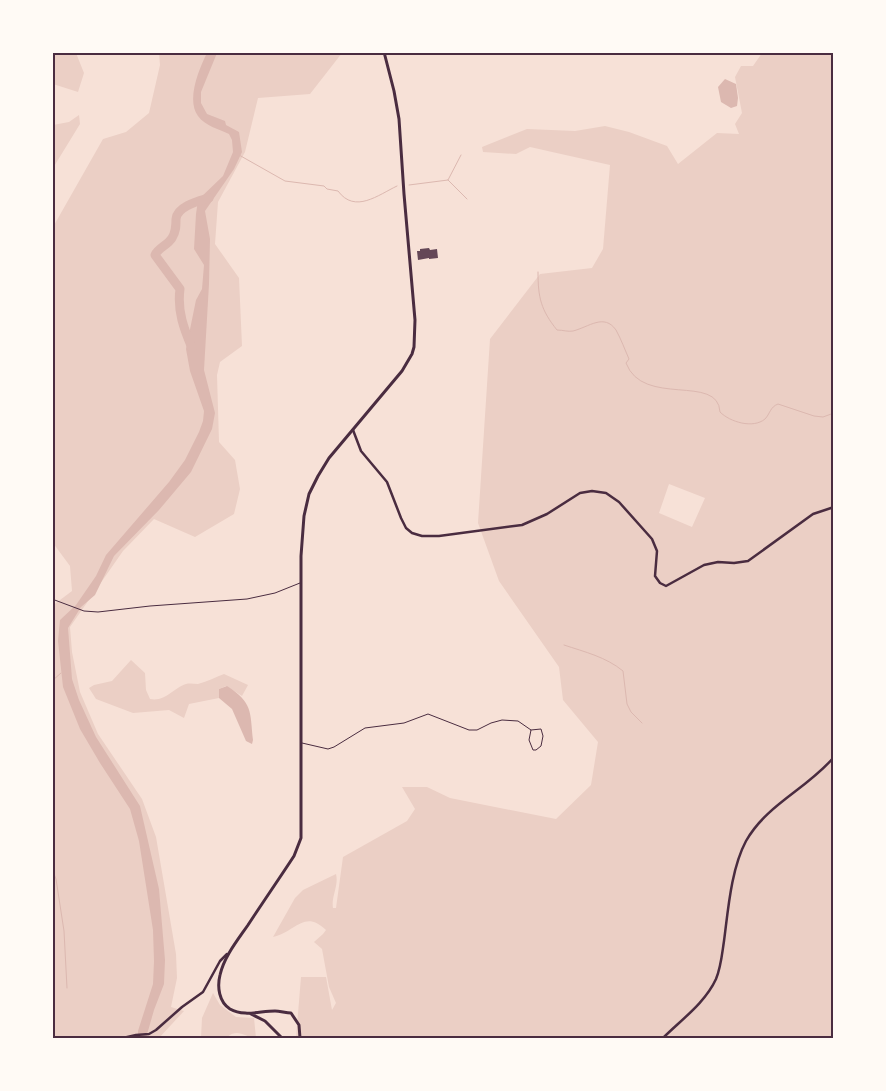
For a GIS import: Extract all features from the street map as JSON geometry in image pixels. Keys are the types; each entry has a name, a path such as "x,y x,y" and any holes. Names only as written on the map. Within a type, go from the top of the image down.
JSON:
{"street":[{"path":"300,1038 298,1025 291,1013 276,1011 251,1013 236,1012 229,1009 220,995 219,977 230,952 294,856 302,832 301,534 309,494 323,467 402,372 412,354 415,338 415,309 399,119 384,52"},
{"path":"353,430 361,451 387,482 401,518 406,528 412,533 422,536 439,536 522,525 547,514 580,493 592,491 606,493 619,502 652,539 657,551 655,576 660,583 666,586 704,565 718,562 734,563 748,561 813,514 834,507"},
{"path":"663,1038 705,997 716,978 736,868 748,838 769,811 834,758"},
{"path":"123,1038 149,1034 156,1030 182,1007 203,992 220,960 230,952"},
{"path":"251,1013 265,1021 282,1038"}],"lane":[{"path":"52,599 80,610 98,612 247,599 275,593 301,583"},
{"path":"301,742 328,749 334,748 365,728 404,723 428,714 469,730 477,730 502,720 518,721 530,730 541,729 540,746 536,750 533,750 529,744 530,730"}],"shaded area":[{"path":"53,52 76,53 84,73 78,92 53,84"},
{"path":"159,53 342,53 310,94 258,98 245,152 218,202 215,244 239,278 242,346 220,362 217,375 219,442 235,460 240,489 234,514 195,537 154,519 123,551 70,627 72,652 80,692 98,734 142,799 156,837 176,954 177,978 171,1007 184,1011 159,1038 53,1038 52,606 72,591 70,566 53,543 53,227 103,139 126,132 149,113 160,65"},
{"path":"207,53 217,53 201,92 201,103 207,114 225,121 226,125 239,132 242,152 234,169 205,211 210,239 204,370 215,413 212,429 191,472 159,510 114,556 95,595 81,607 68,628 72,679 79,700 96,737 140,806 159,889 165,960 164,984 146,1038 138,1038 138,1031 153,984 154,961 153,930 139,841 130,809 80,729 63,687 58,641 60,620 76,605 96,576 106,555 169,482 185,460 203,421 204,411 190,371 186,349 196,300 202,289 204,265 194,249 196,214 198,200 223,176 233,152 232,140 229,134 204,122 198,116 193,102 195,85"},
{"path":"762,53 833,53 833,1038 296,1038 301,977 326,977 332,1010 336,1003 329,987 322,949 314,942 326,930 318,924 306,922 273,937 295,898 303,890 336,874 337,882 333,908 336,908 343,857 407,821 415,809 402,787 427,787 450,798 556,819 591,785 598,742 563,700 559,667 499,581 478,523 490,339 540,274 592,268 603,249 610,165 530,147 516,154 483,152 482,147 527,129 575,131 605,126 629,132 667,146 678,164 717,133 739,134 735,124 742,113 735,77 741,66 753,66","holes":["669,484 705,498 692,527 659,513"]},
{"path":"725,79 736,84 737,106 731,108 721,102 718,87"},
{"path":"79,115 80,124 53,168 53,125 69,122"},
{"path":"131,660 145,673 146,690 150,699 165,697 186,684 198,684 224,674 248,685 242,696 226,686 219,689 219,698 189,704 184,718 169,710 133,713 96,699 89,688 112,681"},
{"path":"227,686 242,698 249,708 252,744 246,741 232,709 219,698 219,689"},
{"path":"213,993 220,1005 236,1017 254,1018 256,1038 234,1033 226,1038 201,1038 202,1018"}],"building":[{"path":"429,248 430,250 437,249 438,258 418,260 417,251"}],"waterway":[{"path":"239,155 285,181 324,186 327,189 338,191 345,198 352,201 359,202 374,198 397,186"},
{"path":"409,185 448,180 461,155"},
{"path":"448,180 467,199"},
{"path":"192,348 180,312 180,289 155,255 173,236 176,229 177,214 184,207 209,198"},
{"path":"538,272 539,289 544,310 557,330 573,331 596,323 606,322 618,333 629,359 626,363 635,376 648,384 707,394 716,401 720,412 724,416 748,424 754,424 765,419 775,405 778,404 814,416 823,417 834,413"},
{"path":"564,645 602,658 623,671 627,704 631,712 642,723"},
{"path":"52,681 61,673"},
{"path":"52,869 56,879 64,931 67,988"}]}
